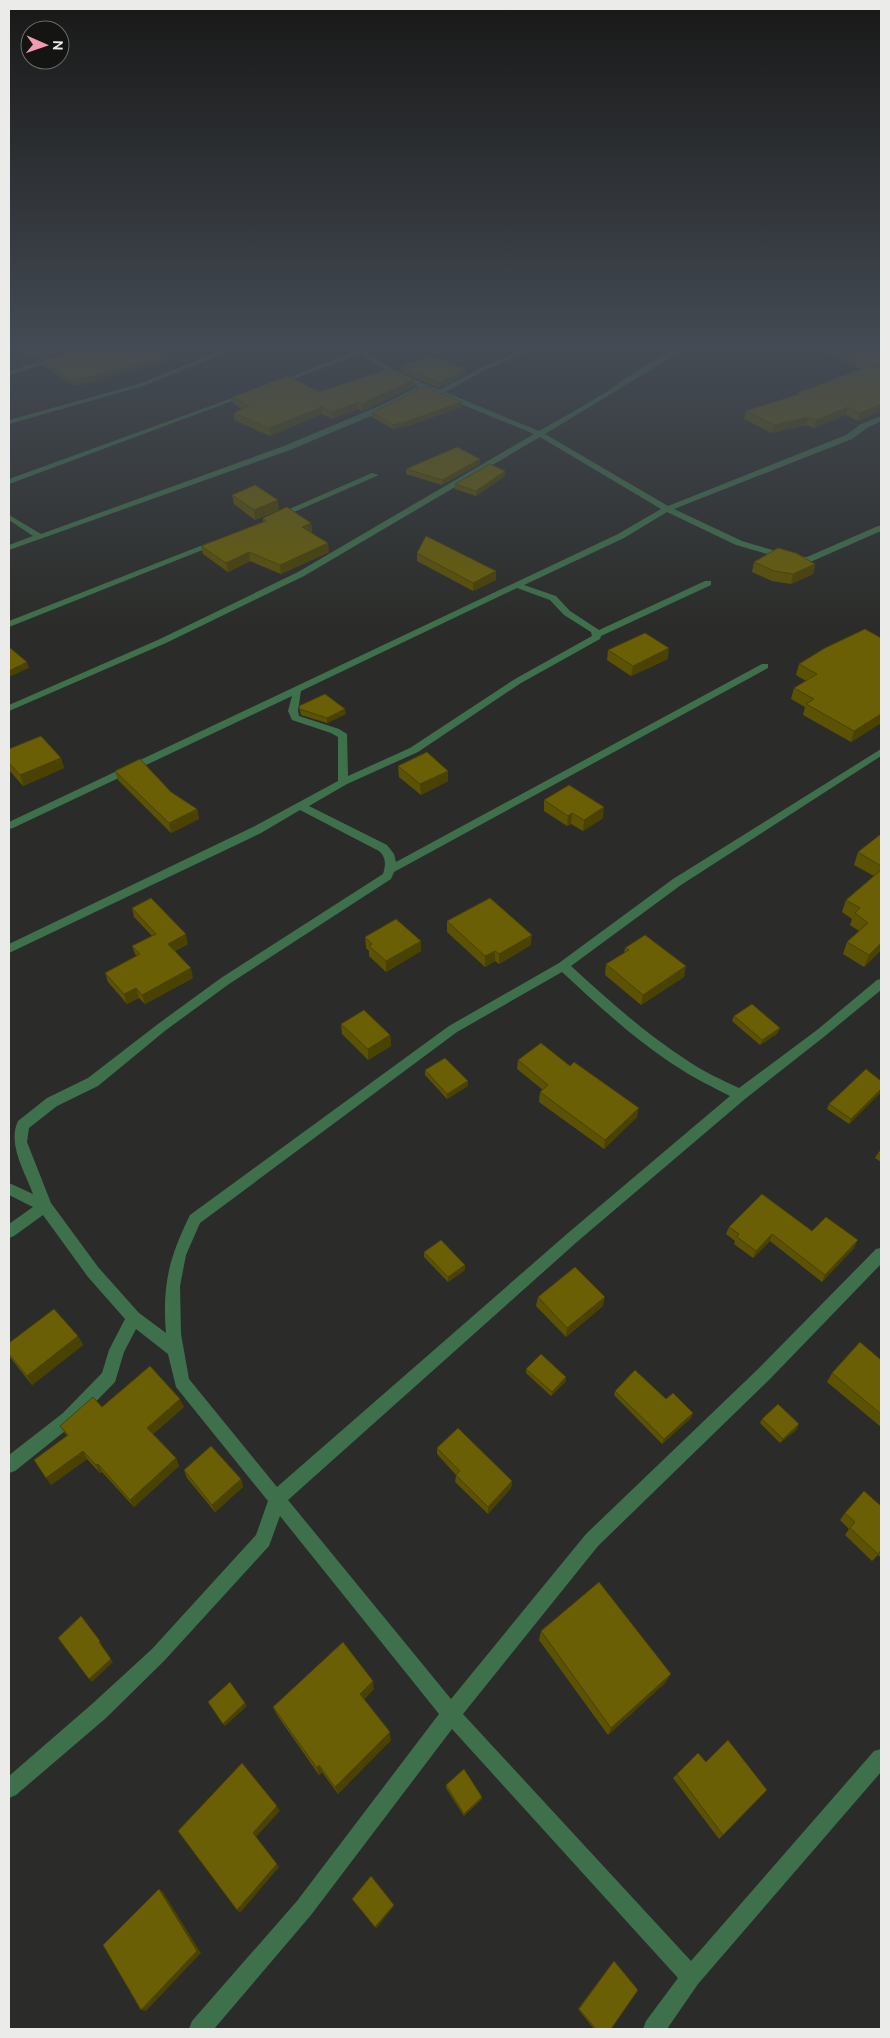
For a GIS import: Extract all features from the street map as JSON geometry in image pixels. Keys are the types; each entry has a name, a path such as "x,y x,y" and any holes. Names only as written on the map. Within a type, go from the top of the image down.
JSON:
{"street":[{"path":"9,482 125,439"},
{"path":"9,548 309,439"},
{"path":"9,708 171,637 301,574 531,439"},
{"path":"549,439 667,509 738,543 799,560 808,560 881,528"},
{"path":"9,826 360,658 621,536 667,509 844,439"},
{"path":"264,522 375,476"},
{"path":"9,517 40,537"},
{"path":"870,533 881,538"},
{"path":"9,624 177,557 222,542"},
{"path":"9,949 257,830 343,782 414,750 518,680 593,641 597,634 708,583"},
{"path":"516,585 553,598 567,612 597,634"},
{"path":"174,1350 134,1318 93,1272 45,1206 20,1142 23,1125 52,1102 93,1082 162,1027 225,981 379,882 390,870 765,666"},
{"path":"296,690 298,695 292,710 295,718 340,733 343,736 343,782"},
{"path":"691,1977 451,1714 182,1382 174,1350 172,1293 179,1254 195,1219 453,1029 563,966 677,882 881,752"},
{"path":"302,806 333,824 383,848 388,852 390,858 390,870"},
{"path":"563,966 653,1044 683,1065 740,1095"},
{"path":"9,1788 100,1711 158,1655 220,1589 263,1540 277,1498 572,1237 740,1095 821,1033 881,983"},
{"path":"9,1189 45,1206"},
{"path":"9,1232 45,1206"},
{"path":"200,2029 304,1908 451,1714 592,1540 763,1375 881,1254"},
{"path":"9,1465 69,1418 109,1377 117,1350 134,1318"},
{"path":"654,2029 691,1977 881,1758"}],"building":[{"path":"457,447 480,459 442,480 406,469"},
{"path":"490,464 505,471 476,491 455,484"},
{"path":"255,485 278,500 254,510 232,495"},
{"path":"287,507 311,523 302,527 328,543 280,565 249,552 226,563 201,546 266,521 263,518"},
{"path":"426,536 496,571 473,583 417,553"},
{"path":"778,548 796,553 815,564 793,574 774,571 754,562"},
{"path":"865,629 881,638 881,714 854,731 806,704 814,699 794,688 817,674 799,664 825,648"},
{"path":"645,633 669,648 633,666 608,650"},
{"path":"9,647 27,662 9,671"},
{"path":"325,694 345,709 327,718 300,709 299,706"},
{"path":"41,736 61,758 20,775 9,763 9,749"},
{"path":"427,752 448,771 420,784 398,766"},
{"path":"140,759 171,792 197,809 169,823 115,771"},
{"path":"569,785 604,807 584,820 572,813 568,816 544,800"},
{"path":"881,834 881,866 858,852"},
{"path":"881,870 881,943 869,955 847,942 868,923 855,913 860,908 846,900"},
{"path":"151,898 186,934 168,944 191,968 142,995 136,988 124,994 105,973 140,954 132,946 156,934 132,908"},
{"path":"490,898 532,935 499,954 495,951 485,956 447,921"},
{"path":"396,919 421,941 386,961 369,946 372,944 365,937"},
{"path":"645,935 686,966 643,995 606,964 629,950 625,948"},
{"path":"752,1004 780,1028 762,1040 734,1016"},
{"path":"364,1010 390,1035 368,1049 341,1024"},
{"path":"541,1043 570,1066 574,1062 639,1108 605,1140 540,1092 548,1085 518,1060"},
{"path":"445,1058 468,1081 447,1094 425,1070"},
{"path":"866,1069 881,1081 881,1089 851,1119 829,1104"},
{"path":"762,1194 812,1231 826,1217 858,1240 825,1275 772,1234 756,1251 737,1237 739,1234 729,1227"},
{"path":"441,1240 465,1265 448,1277 424,1252"},
{"path":"575,1267 605,1297 567,1328 538,1297"},
{"path":"54,1309 78,1336 27,1376 9,1354 9,1343"},
{"path":"860,1342 881,1360 881,1414 832,1373"},
{"path":"541,1354 566,1377 552,1392 526,1369"},
{"path":"150,1366 180,1399 147,1428 176,1458 130,1500 98,1464 96,1465 83,1451 46,1478 34,1460 68,1435 60,1426 93,1397 102,1407"},
{"path":"635,1370 666,1399 673,1393 693,1413 664,1439 615,1391"},
{"path":"778,1404 799,1424 783,1439 762,1419"},
{"path":"458,1428 512,1481 488,1507 456,1475 460,1471 437,1448"},
{"path":"211,1446 241,1479 212,1505 184,1470"},
{"path":"864,1491 881,1506 881,1550 878,1554 850,1528 855,1522 845,1513"},
{"path":"599,1582 671,1674 611,1728 541,1631"},
{"path":"81,1616 111,1659 89,1679 58,1638"},
{"path":"343,1642 373,1681 360,1694 390,1732 335,1787 319,1765 317,1768 273,1707"},
{"path":"230,1682 245,1703 223,1724 208,1702"},
{"path":"728,1740 767,1790 723,1835 677,1774 698,1753 706,1762"},
{"path":"242,1763 277,1806 253,1833 277,1864 237,1910 178,1831"},
{"path":"464,1769 482,1797 464,1814 446,1785"},
{"path":"371,1876 394,1905 375,1927 352,1899"},
{"path":"159,1889 197,1951 141,2010 103,1945"},
{"path":"614,1961 638,1990 611,2029 596,2029 579,2009"}]}
